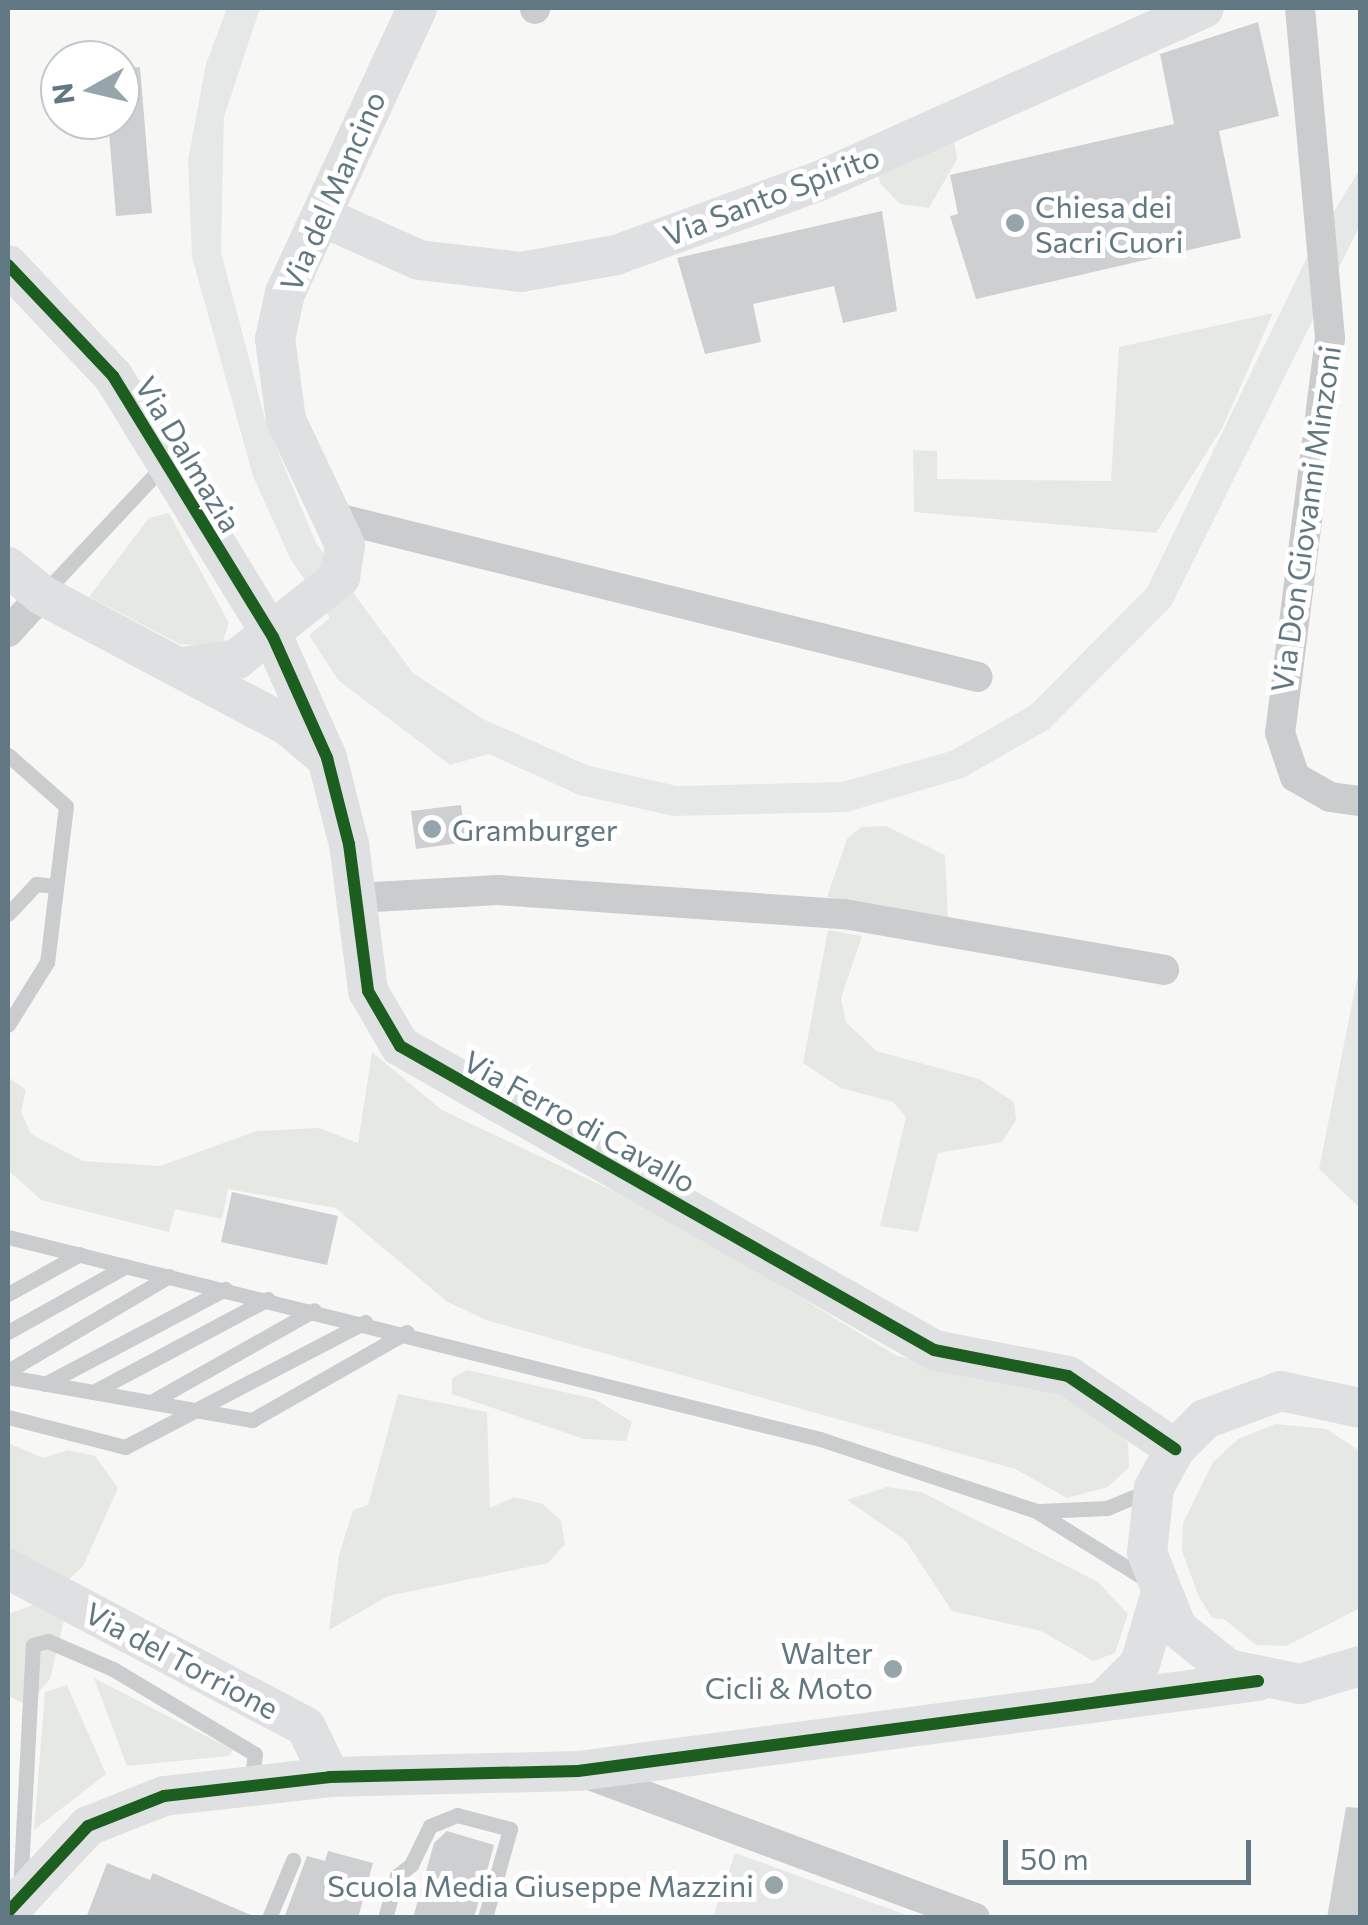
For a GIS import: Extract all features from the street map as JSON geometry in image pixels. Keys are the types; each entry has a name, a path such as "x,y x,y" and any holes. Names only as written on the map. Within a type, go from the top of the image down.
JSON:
{"street":[{"name":"Via del Mancino","path":"273,637 340,577 345,545 338,518 286,420 276,354 285,294 417,8"},
{"name":"Via Santo Spirito","path":"321,216 419,260 521,272 616,255 816,182 1204,8"},
{"name":"Via Don Giovanni Minzoni","path":"1300,8 1330,338 1280,733 1295,777 1330,797 1360,801"},
{"name":"Via Dalmazia","path":"8,265 113,376 170,460 273,637"},
{"path":"338,518 978,676"},
{"path":"8,567 42,595 288,726 327,758"},
{"path":"8,632 42,595"},
{"path":"182,667 237,659 273,637"},
{"name":"Via Ferro di Cavallo","path":"273,637 327,758 356,898 368,990 400,1046 934,1350 1068,1376 1176,1448"},
{"path":"356,898 498,890 844,914 1164,970"},
{"path":"1258,1680 1200,1652 1156,1592 1146,1553 1154,1488 1176,1448 1205,1419 1255,1396 1323,1394 1360,1408"},
{"name":"Via del Torrione","path":"8,1568 306,1727 330,1778"},
{"path":"1108,1696 1140,1664 1156,1592"},
{"path":"14,1904 112,1812 251,1783 578,1771 1108,1696 1258,1680 1300,1684 1360,1666"},
{"path":"578,1771 975,1918"}],"lane":[{"path":"42,595 170,460"},
{"path":"8,755 66,806 47,962 8,1025"},
{"path":"8,914 36,884 56,886"},
{"path":"8,1236 407,1332 539,1372 820,1438 1036,1511 1156,1592"},
{"path":"8,1294 80,1254"},
{"path":"8,1332 126,1266"},
{"path":"8,1374 169,1276"},
{"path":"45,1384 225,1289"},
{"path":"92,1392 268,1299"},
{"path":"151,1402 314,1310"},
{"path":"8,1417 125,1447 365,1322"},
{"path":"8,1374 252,1420 407,1332"},
{"path":"1036,1511 1107,1508 1154,1488"},
{"path":"14,1904 33,1645 48,1640 113,1669 255,1754 251,1783"},
{"path":"385,1918 397,1876 411,1865 430,1826 458,1815 510,1829 485,1918"},
{"path":"269,1918 293,1860"}],"shaded area":[{"path":"227,8 260,8 224,117 221,252 266,423 316,543 413,673 483,719 589,766 677,786 842,782 951,751 1031,705 1147,588 1311,249 1360,169 1360,225 1171,606 1049,729 963,778 847,812 673,816 579,795 489,754 450,765 338,680 309,635 330,618 290,558 253,476 192,257 188,160 206,64"},
{"path":"954,139 957,159 929,208 900,204 880,183 878,174"},
{"path":"1273,313 1222,428 1156,533 914,512 913,450 937,451 937,479 1111,481 1119,347"},
{"path":"169,513 229,623 221,647 180,644 89,597 149,518"},
{"path":"886,826 945,855 948,919 827,897 847,839 861,827"},
{"path":"828,930 862,936 841,998 846,1022 876,1051 979,1079 1014,1102 1016,1120 1002,1142 938,1153 918,1232 880,1226 906,1117 893,1102 841,1088 803,1063"},
{"path":"1360,964 1360,1208 1319,1169"},
{"path":"372,1052 442,1110 664,1215 897,1356 1067,1394 1102,1410 1128,1443 1129,1467 1108,1487 1067,1498 1015,1469 486,1320 446,1301 336,1208 228,1189 222,1219 175,1209 169,1232 41,1200 8,1170 8,1077 26,1090 21,1112 31,1134 83,1161 160,1166 257,1131 319,1128 358,1143"},
{"path":"467,1370 595,1399 632,1422 626,1441 584,1439 452,1394 452,1378"},
{"path":"398,1394 487,1412 490,1508 514,1497 543,1504 561,1521 565,1544 548,1563 388,1596 329,1630 339,1555 353,1510 368,1505"},
{"path":"1276,1424 1326,1429 1360,1451 1360,1608 1286,1646 1256,1645 1224,1619 1212,1618 1198,1595 1182,1551 1183,1523 1213,1462 1238,1439"},
{"path":"8,1443 43,1458 68,1450 95,1456 118,1488 83,1566 67,1581 8,1552"},
{"path":"887,1487 921,1492 1098,1582 1128,1614 1115,1653 1093,1661 1041,1631 952,1611 906,1541 847,1500"},
{"path":"39,1603 64,1620 50,1679 27,1705 8,1696 8,1614"},
{"path":"94,1678 233,1750 229,1756 127,1766"},
{"path":"67,1685 106,1774 34,1830 45,1692"},
{"name":"Scuola Media Giuseppe Mazzini","path":"735,1853 912,1917 713,1917"}],"building":[{"path":"1258,22 1279,116 1219,131 1241,238 976,299 950,216 958,214 950,175 1174,124 1160,54"},
{"path":"140,67 152,213 116,216 110,140 140,140"},
{"path":"882,211 897,311 843,323 834,286 753,304 761,342 705,354 677,258"},
{"path":"461,805 466,842 416,849 411,811"},
{"path":"232,1192 338,1216 327,1265 221,1242"},
{"path":"1346,1807 1360,1808 1360,1918 1327,1918"},
{"path":"447,1831 494,1845 474,1918 413,1918 434,1843"},
{"path":"328,1851 373,1863 358,1918 284,1918 307,1856 325,1861"},
{"path":"107,1863 150,1880 153,1873 258,1918 86,1918"}],"cycle path":[{"path":"8,265 113,376 273,637 327,758 349,844 368,991 400,1046 934,1350 1068,1376 1175,1449"},
{"path":"8,1912 88,1826 164,1796 330,1777 578,1771 1258,1681"}],"place":[{"name":"Chiesa dei Sacri Cuori","path":"1015,223"},
{"name":"Gramburger","path":"432,829"},
{"name":"Walter Cicli & Moto","path":"893,1669"},
{"name":"Scuola Media Giuseppe Mazzini","path":"774,1885"}]}
